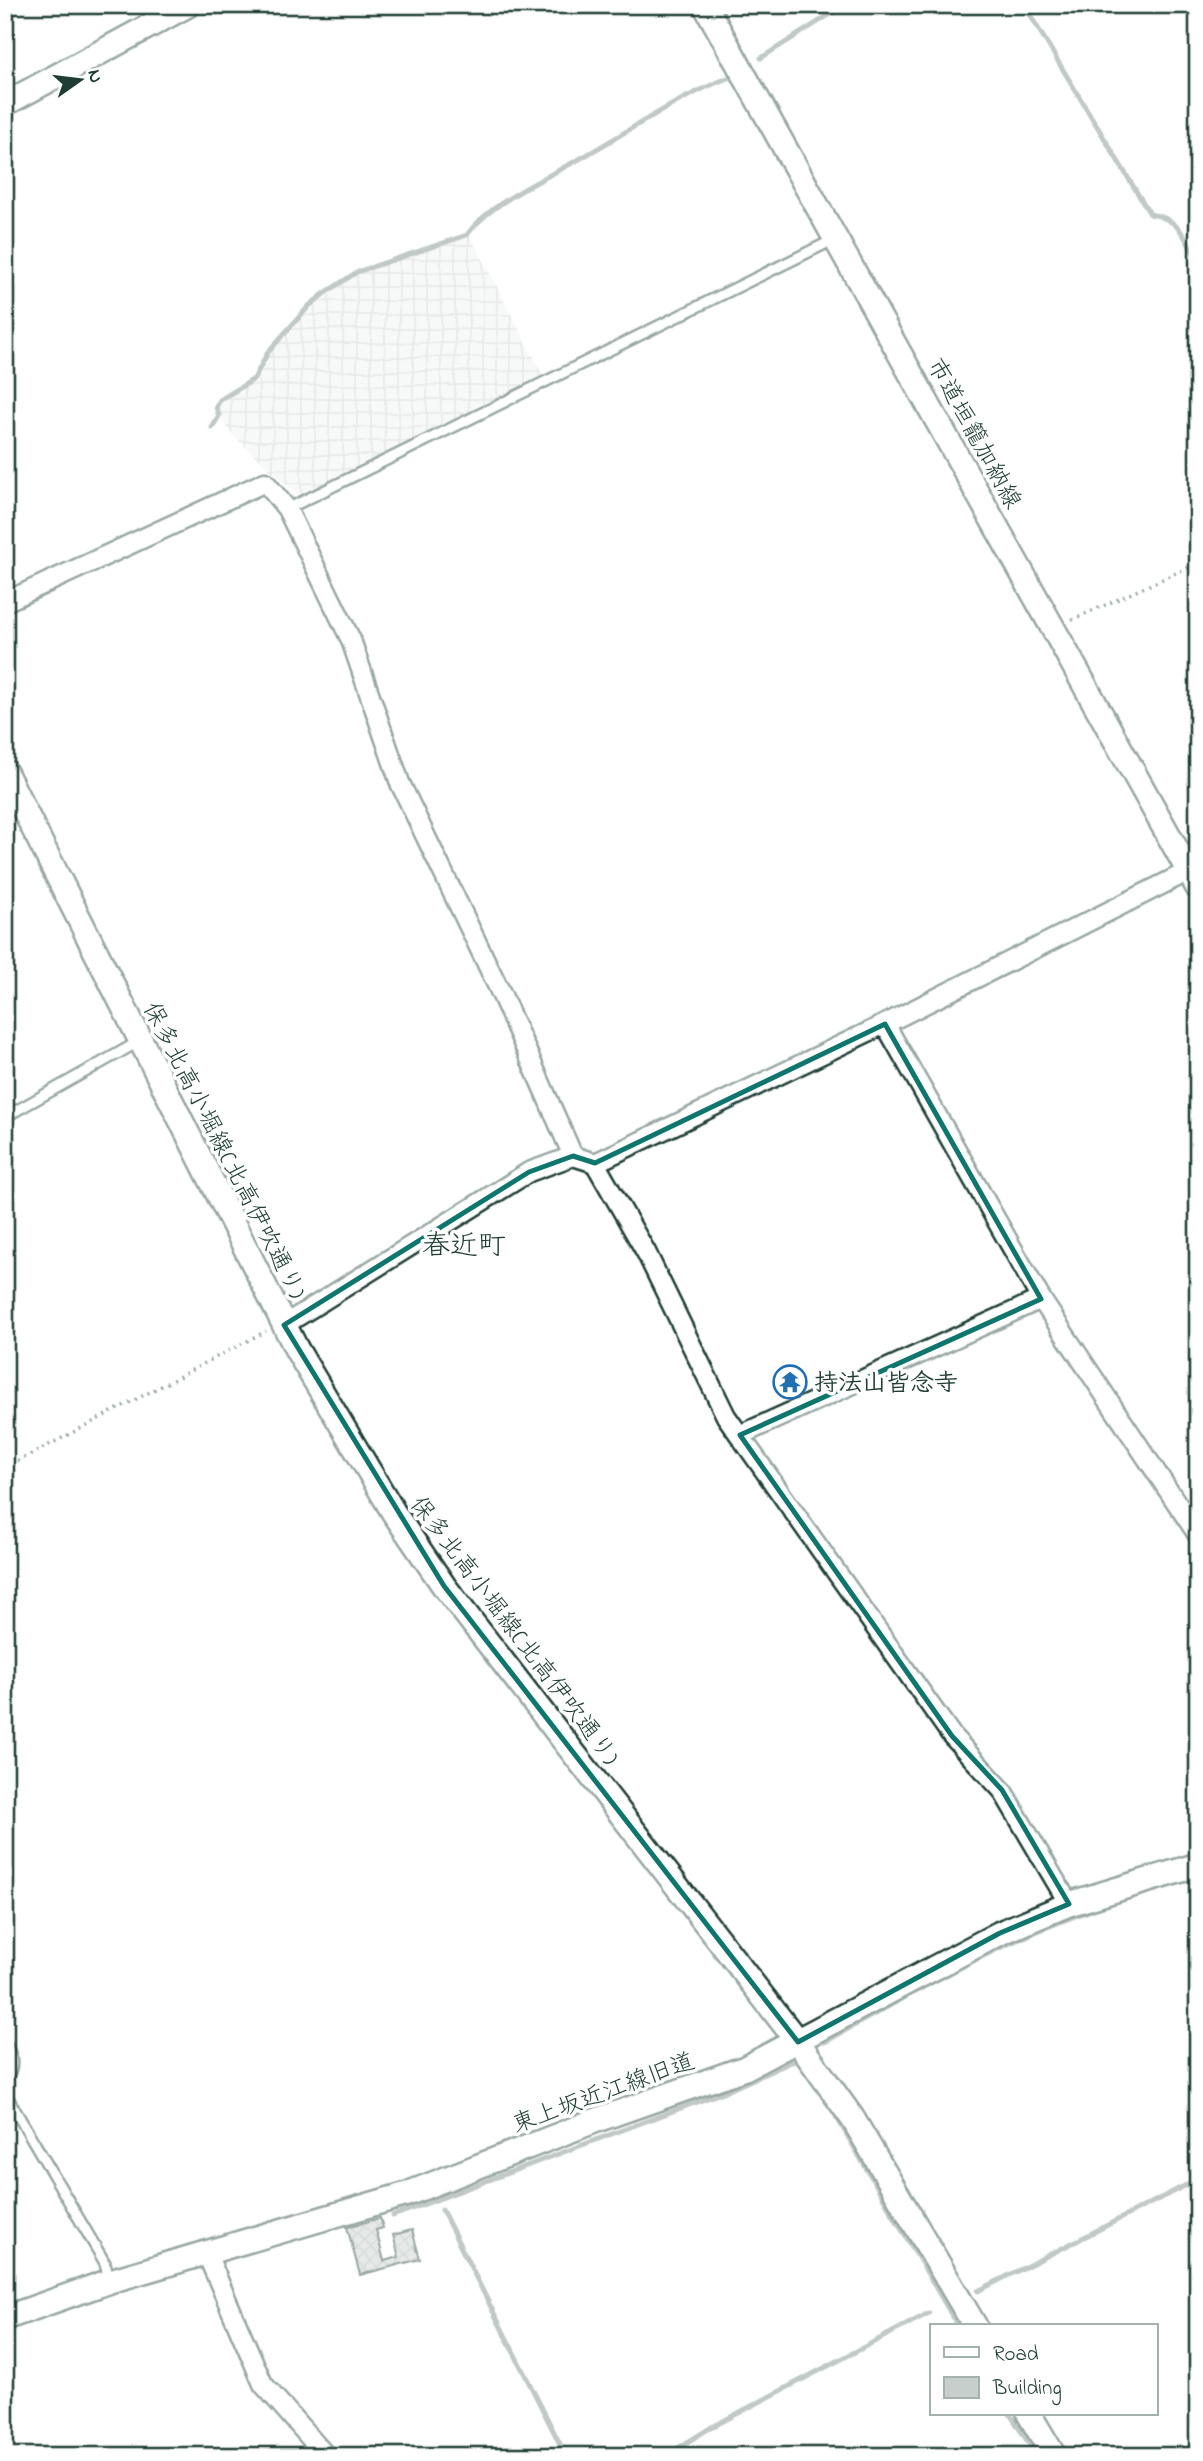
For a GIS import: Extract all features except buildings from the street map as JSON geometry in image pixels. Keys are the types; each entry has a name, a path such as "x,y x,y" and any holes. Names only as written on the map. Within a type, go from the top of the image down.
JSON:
{"street":[{"path":"5,104 188,5"},
{"name":"市道垣籠加納線","path":"705,5 1193,880"},
{"path":"5,602 265,482 287,509 351,640 400,783 500,991 573,1156"},
{"name":"保多北高小堀線(北高伊吹通り)","path":"5,772 284,1325 394,1513 444,1586 798,2042 853,2119 974,2324"},
{"path":"595,1163 1193,880"},
{"path":"885,1024 1041,1299 1198,1535"},
{"path":"284,1325 529,1172 573,1156 595,1163 646,1252 726,1416 952,1736 1002,1790 1069,1904"},
{"path":"740,1435 1041,1299"},
{"name":"東上坂近江線旧道","path":"5,2318 110,2281 407,2194 597,2120 745,2067 798,2042 1000,1933 1069,1904 1198,1865"},
{"path":"206,2252 263,2384 326,2456"},
{"path":"1029,2416 1054,2456"}],"lane":[{"path":"287,509 837,239"},
{"path":"5,1117 141,1040"},
{"path":"5,2042 12,2054 12,2071 5,2081"},
{"path":"5,2093 105,2263 110,2281"}],"path":[{"path":"1054,629 1198,563"},
{"path":"5,1468 262,1332 284,1325"}],"highlighted area":[{"path":"885,1024 1041,1299 740,1435 952,1736 1002,1790 1069,1904 1000,1933 798,2042 444,1586 284,1325 529,1172 573,1156 595,1163"}],"shaded area":[{"path":"469,233 543,375 305,493 297,494 232,435 216,410 217,404 259,378 271,351 290,328 315,304 359,273"}],"waterway":[{"path":"761,58 845,5"},
{"path":"1024,5 1150,214 1160,216 1175,225 1185,237 1198,262"},
{"path":"212,428 219,416 216,407 220,400 254,379 268,352 309,306 325,293 357,272 467,235 490,212 520,191 673,104 730,77"},
{"path":"1144,1893 1198,1877"},
{"path":"825,2042 934,1981 1008,1944 1084,1912 1124,1899"},
{"path":"393,2216 729,2090 791,2062 800,2061 804,2064"},
{"path":"826,2099 957,2324"},
{"path":"978,2291 1198,2179"},
{"path":"442,2210 566,2456"},
{"path":"665,2456 710,2428 929,2313"},
{"path":"1011,2416 1037,2456"}],"place":[{"name":"持法山皆念寺","path":"790,1382"}],"district":[{"name":"春近町","path":"464,1244"}]}
